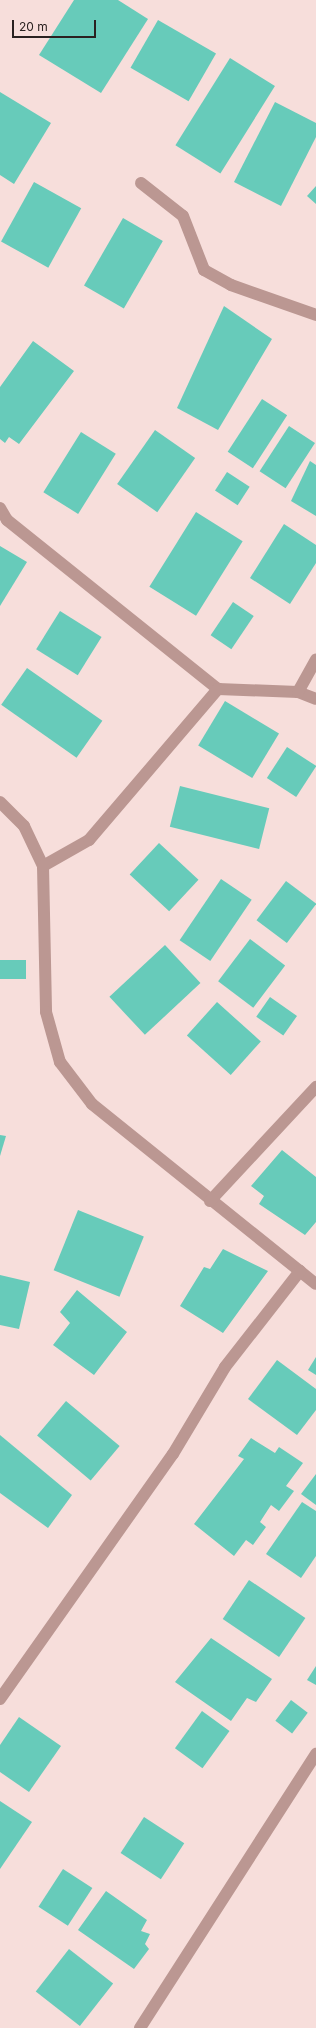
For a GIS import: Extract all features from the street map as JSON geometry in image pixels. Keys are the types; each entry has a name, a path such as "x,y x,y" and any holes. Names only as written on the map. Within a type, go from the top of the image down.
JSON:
{"street":[{"path":"141,183 183,216 204,270 231,284 316,315"},
{"path":"0,508 7,520 218,689 298,692 316,699"},
{"path":"298,692 316,660"},
{"path":"43,866 89,840 218,689"},
{"path":"0,802 24,826 43,866 46,1012 60,1062 92,1104 210,1201 316,1284"},
{"path":"210,1201 316,1087"},
{"path":"0,1699 173,1454 225,1367 300,1271"},
{"path":"140,2028 316,1754"}],"building":[{"path":"74,0 118,0 148,19 101,93 39,55"},
{"path":"158,20 216,54 189,101 130,68"},
{"path":"230,58 275,86 220,173 175,145"},
{"path":"0,92 51,123 14,184 0,175"},
{"path":"275,102 316,123 316,137 281,206 234,182"},
{"path":"34,182 81,208 48,268 1,241"},
{"path":"316,186 316,204 307,196"},
{"path":"123,218 163,241 124,309 84,286"},
{"path":"224,306 272,339 218,430 177,408"},
{"path":"33,341 74,371 19,444 9,437 5,443 0,439 0,387"},
{"path":"262,399 287,415 253,468 228,452"},
{"path":"289,426 315,443 286,488 260,471"},
{"path":"155,430 195,458 157,512 117,484"},
{"path":"81,432 116,454 78,514 43,492"},
{"path":"310,461 316,465 316,516 291,501"},
{"path":"227,472 250,487 238,505 215,490"},
{"path":"196,512 243,541 196,616 149,587"},
{"path":"284,524 316,545 316,563 290,604 250,578"},
{"path":"0,546 27,562 0,606"},
{"path":"233,602 254,616 231,649 211,635"},
{"path":"60,611 102,637 78,675 36,649"},
{"path":"27,668 102,721 77,758 1,705"},
{"path":"225,701 279,733 252,778 198,746"},
{"path":"287,747 316,766 296,797 267,778"},
{"path":"180,786 269,808 259,849 170,827"},
{"path":"159,843 198,880 169,911 130,874"},
{"path":"221,879 252,900 210,961 180,940"},
{"path":"286,881 316,904 287,943 257,920"},
{"path":"250,939 285,965 253,1008 218,981"},
{"path":"165,945 200,983 145,1035 109,997"},
{"path":"0,960 26,960 26,979 0,979"},
{"path":"270,997 297,1016 283,1036 256,1017"},
{"path":"217,1002 261,1041 231,1075 187,1035"},
{"path":"0,1135 6,1136 0,1156"},
{"path":"282,1150 316,1177 316,1222 305,1235 259,1204 264,1196 251,1186"},
{"path":"78,1210 144,1237 119,1297 54,1270"},
{"path":"223,1249 268,1271 223,1333 180,1306 204,1267 210,1269"},
{"path":"0,1275 30,1282 19,1329 0,1325"},
{"path":"77,1290 127,1332 94,1375 53,1345 70,1323 60,1312"},
{"path":"316,1357 316,1375 308,1370"},
{"path":"277,1360 316,1389 316,1410 297,1435 248,1399"},
{"path":"66,1401 120,1446 91,1480 37,1435"},
{"path":"0,1435 72,1495 48,1528 0,1493"},
{"path":"251,1438 275,1453 279,1447 303,1463 286,1486 294,1491 279,1511 271,1505 260,1522 266,1527 253,1545 246,1540 234,1556 194,1524 244,1459 238,1456"},
{"path":"316,1474 316,1505 301,1494"},
{"path":"302,1502 316,1511 316,1556 301,1578 266,1554"},
{"path":"249,1580 305,1618 279,1657 223,1619"},
{"path":"211,1638 272,1679 256,1702 247,1698 231,1721 175,1682"},
{"path":"316,1666 316,1685 307,1680"},
{"path":"291,1700 308,1713 292,1733 275,1721"},
{"path":"202,1711 230,1731 202,1768 175,1748"},
{"path":"19,1717 61,1746 29,1792 0,1772 0,1745"},
{"path":"0,1801 32,1822 0,1869"},
{"path":"144,1817 184,1843 161,1879 121,1853"},
{"path":"63,1869 92,1888 68,1926 38,1907"},
{"path":"106,1891 147,1920 141,1931 150,1934 145,1944 149,1949 134,1969 78,1930"},
{"path":"69,1949 113,1983 80,2026 36,1992"}]}
